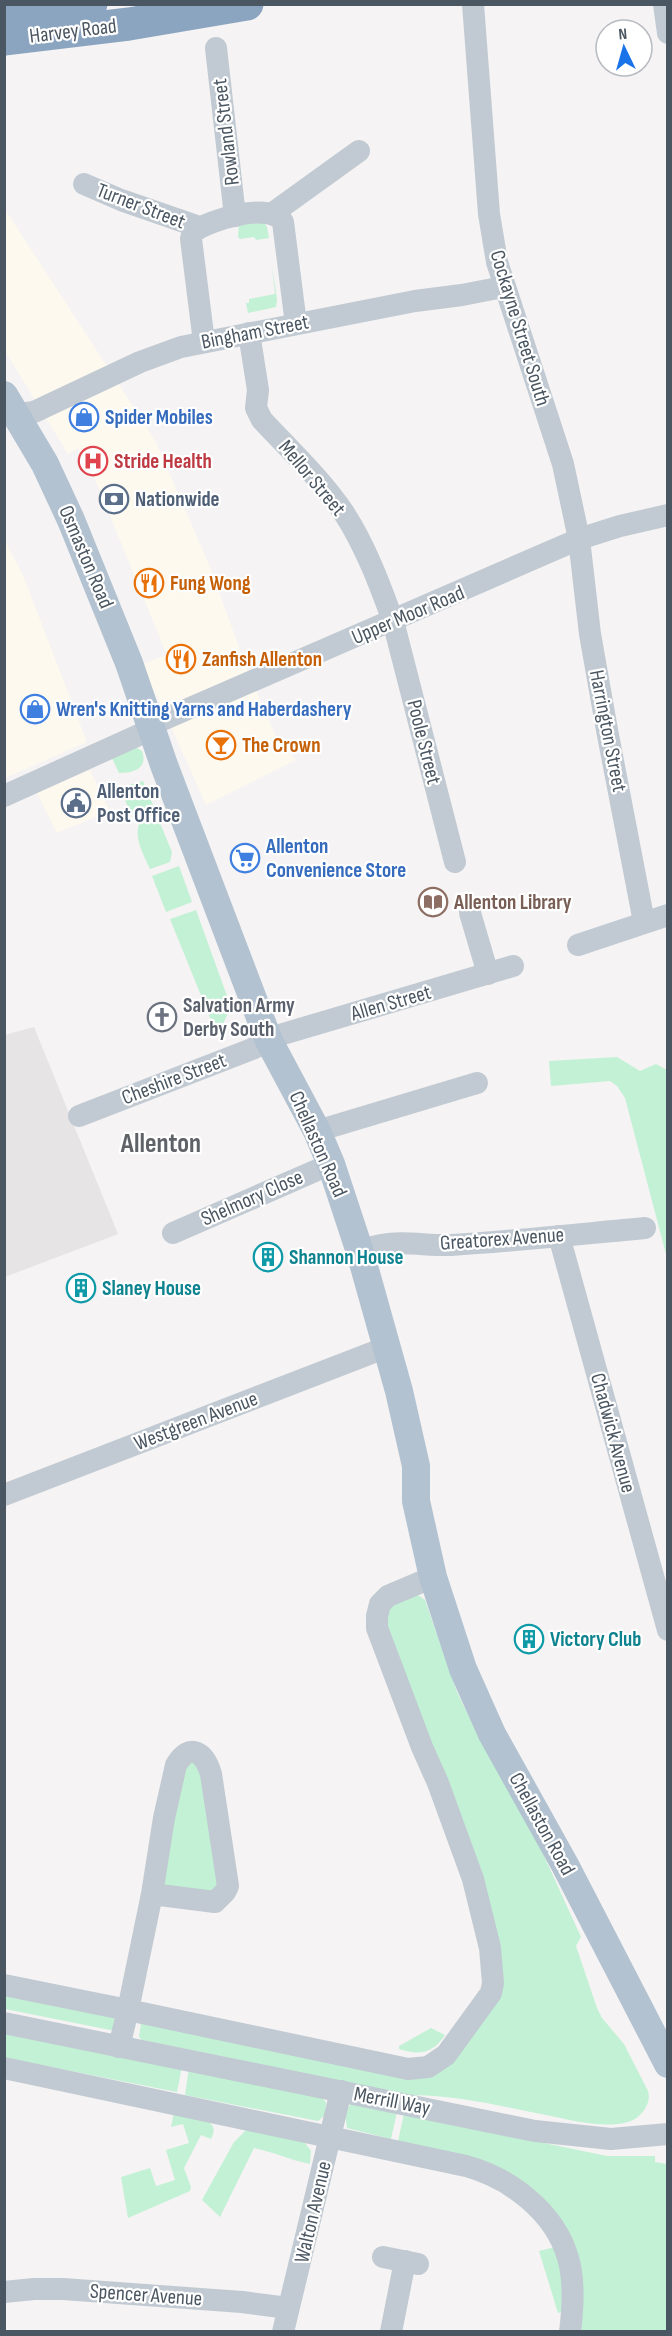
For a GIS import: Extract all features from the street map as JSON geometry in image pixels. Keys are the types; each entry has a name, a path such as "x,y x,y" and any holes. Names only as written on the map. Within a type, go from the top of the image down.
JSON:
{"highway":[{"name":"Harvey Road","path":"4,14 92,4"},
{"name":"Harvey Road","path":"4,39 129,24 247,4"}],"main road":[{"name":"Osmaston Road","path":"9,409 45,464 71,520 151,725"},
{"name":"Chellaston Road","path":"151,725 164,765 269,1041 317,1131 331,1164 360,1252 387,1347 416,1466 416,1501 433,1577 463,1669 490,1730 565,1865 668,2064"}],"street":[{"name":"Cockayne Street South","path":"473,4 489,214 497,262 503,287 563,464 579,539"},
{"path":"664,4 668,33"},
{"name":"Rowland Street","path":"216,48 235,216"},
{"path":"296,324 284,226 279,216 273,213 359,151"},
{"name":"Turner Street","path":"84,184 121,200 199,227"},
{"name":"Rowland Street","path":"199,227 210,221 235,216 273,213"},
{"path":"199,227 193,232 191,239 204,342"},
{"name":"Bingham Street","path":"9,409 34,412 155,356 204,342 414,301 503,287"},
{"name":"Mellor Street","path":"249,333 258,390 256,408 262,420 321,483 344,513 375,576 393,621"},
{"name":"Upper Moor Road","path":"4,796 141,734 151,725 579,539 668,515"},
{"name":"Harrington Street","path":"579,539 590,634 644,922"},
{"name":"Poole Street","path":"393,621 455,862"},
{"path":"470,913 488,974"},
{"path":"578,945 668,915"},
{"name":"Allen Street","path":"269,1041 283,1034 513,966"},
{"name":"Cheshire Street","path":"79,1116 269,1041"},
{"path":"317,1131 477,1083"},
{"name":"Shelmory Close","path":"173,1233 331,1164"},
{"name":"Greatorex Avenue","path":"360,1252 373,1246 398,1243 449,1245 645,1228"},
{"name":"Chadwick Avenue","path":"559,1236 668,1630"},
{"name":"Westgreen Avenue","path":"4,1495 387,1347"},
{"name":"Merrill Way","path":"4,1985 408,2069 434,2064 449,2050 491,1994 493,1971 490,1948 462,1845 377,1628 380,1604 388,1596 433,1577"},
{"path":"119,2047 152,1894 164,1818 176,1765 186,1754 200,1753 208,1762 212,1774 228,1886 225,1893 215,1902 152,1894"},
{"name":"Merrill Way","path":"4,2023 535,2131 612,2139 668,2134"},
{"path":"4,2068 331,2136 480,2170 502,2180 521,2193 545,2218 566,2253 572,2286 570,2331"},
{"name":"Walton Avenue","path":"283,2331 341,2091"},
{"path":"391,2331 402,2261"},
{"name":"Spencer Avenue","path":"4,2292 63,2289 242,2302 288,2308"}],"shaded area":[{"path":"4,208 155,440 210,567 245,664 276,737 296,760 206,805 162,707 140,665 167,655 92,472 78,448 68,454 5,351"},
{"path":"4,539 23,575 87,742 5,778"},
{"path":"90,770 110,811 57,833 37,793"},
{"path":"34,1027 118,1234 5,1277 5,1035"}],"green space":[{"path":"263,221 269,238 256,240 254,237 240,239 238,237 239,224"},
{"path":"272,266 277,299 276,307 248,313 246,303 249,303 249,299 275,294"},
{"path":"134,746 142,751 142,765 135,771 119,773 112,758"},
{"path":"143,781 153,805 152,810 142,814 131,814 125,800 124,790 129,785"},
{"path":"157,816 172,852 170,862 150,869 140,847 138,830 139,824"},
{"path":"179,866 192,902 166,912 152,876"},
{"path":"196,910 231,1007 220,1030 213,1025 170,919"},
{"path":"617,1057 640,1071 656,1064 667,1070 667,1258 625,1098 617,1086 610,1081 551,1086 549,1061"},
{"path":"418,1595 425,1600 457,1692 530,1825 581,1937 576,1946 597,2008 602,2018 624,2044 648,2091 647,2105 633,2120 608,2125 587,2123 478,2102 409,2095 142,2040 139,2037 141,2023 408,2077 498,1993 383,1624 391,1604"},
{"path":"198,1759 220,1886 211,1893 167,1887 162,1884 183,1767"},
{"path":"5,1994 115,2017 115,2030 5,2009"},
{"path":"431,2028 445,2035 436,2046 420,2052 399,2049 399,2046"},
{"path":"4,2031 182,2066 177,2092 5,2058"},
{"path":"189,2068 321,2097 326,2102 325,2115 318,2121 185,2095"},
{"path":"351,2103 397,2112 391,2139 347,2128 345,2114"},
{"path":"174,2112 202,2118 213,2126 214,2132 211,2139 201,2135 184,2168 191,2187 190,2191 128,2218 121,2177 150,2168 156,2186 175,2180 166,2150 189,2143 183,2124 171,2127"},
{"path":"404,2114 607,2156 655,2156 655,2162 667,2164 667,2331 575,2331 544,2203 398,2141"},
{"path":"247,2129 302,2139 311,2151 310,2164 254,2148 220,2217 202,2200 234,2142"},
{"path":"559,2246 569,2310 558,2313 539,2251"}],"place":[{"name":"Spider Mobiles","path":"84,417"},
{"name":"Stride Health","path":"93,461"},
{"name":"Nationwide","path":"114,499"},
{"name":"Fung Wong","path":"149,583"},
{"name":"Zanfish Allenton","path":"181,659"},
{"name":"Wren's Knitting Yarns and Haberdashery","path":"35,709"},
{"name":"The Crown","path":"221,745"},
{"name":"Allenton Post Office","path":"76,803"},
{"name":"Allenton Convenience Store","path":"245,858"},
{"name":"Allenton Library","path":"433,902"},
{"name":"Salvation Army Derby South","path":"162,1017"},
{"name":"Shannon House","path":"268,1257"},
{"name":"Slaney House","path":"81,1288"},
{"name":"Victory Club","path":"529,1639"}],"district":[{"name":"Allenton","path":"161,1144"}]}
